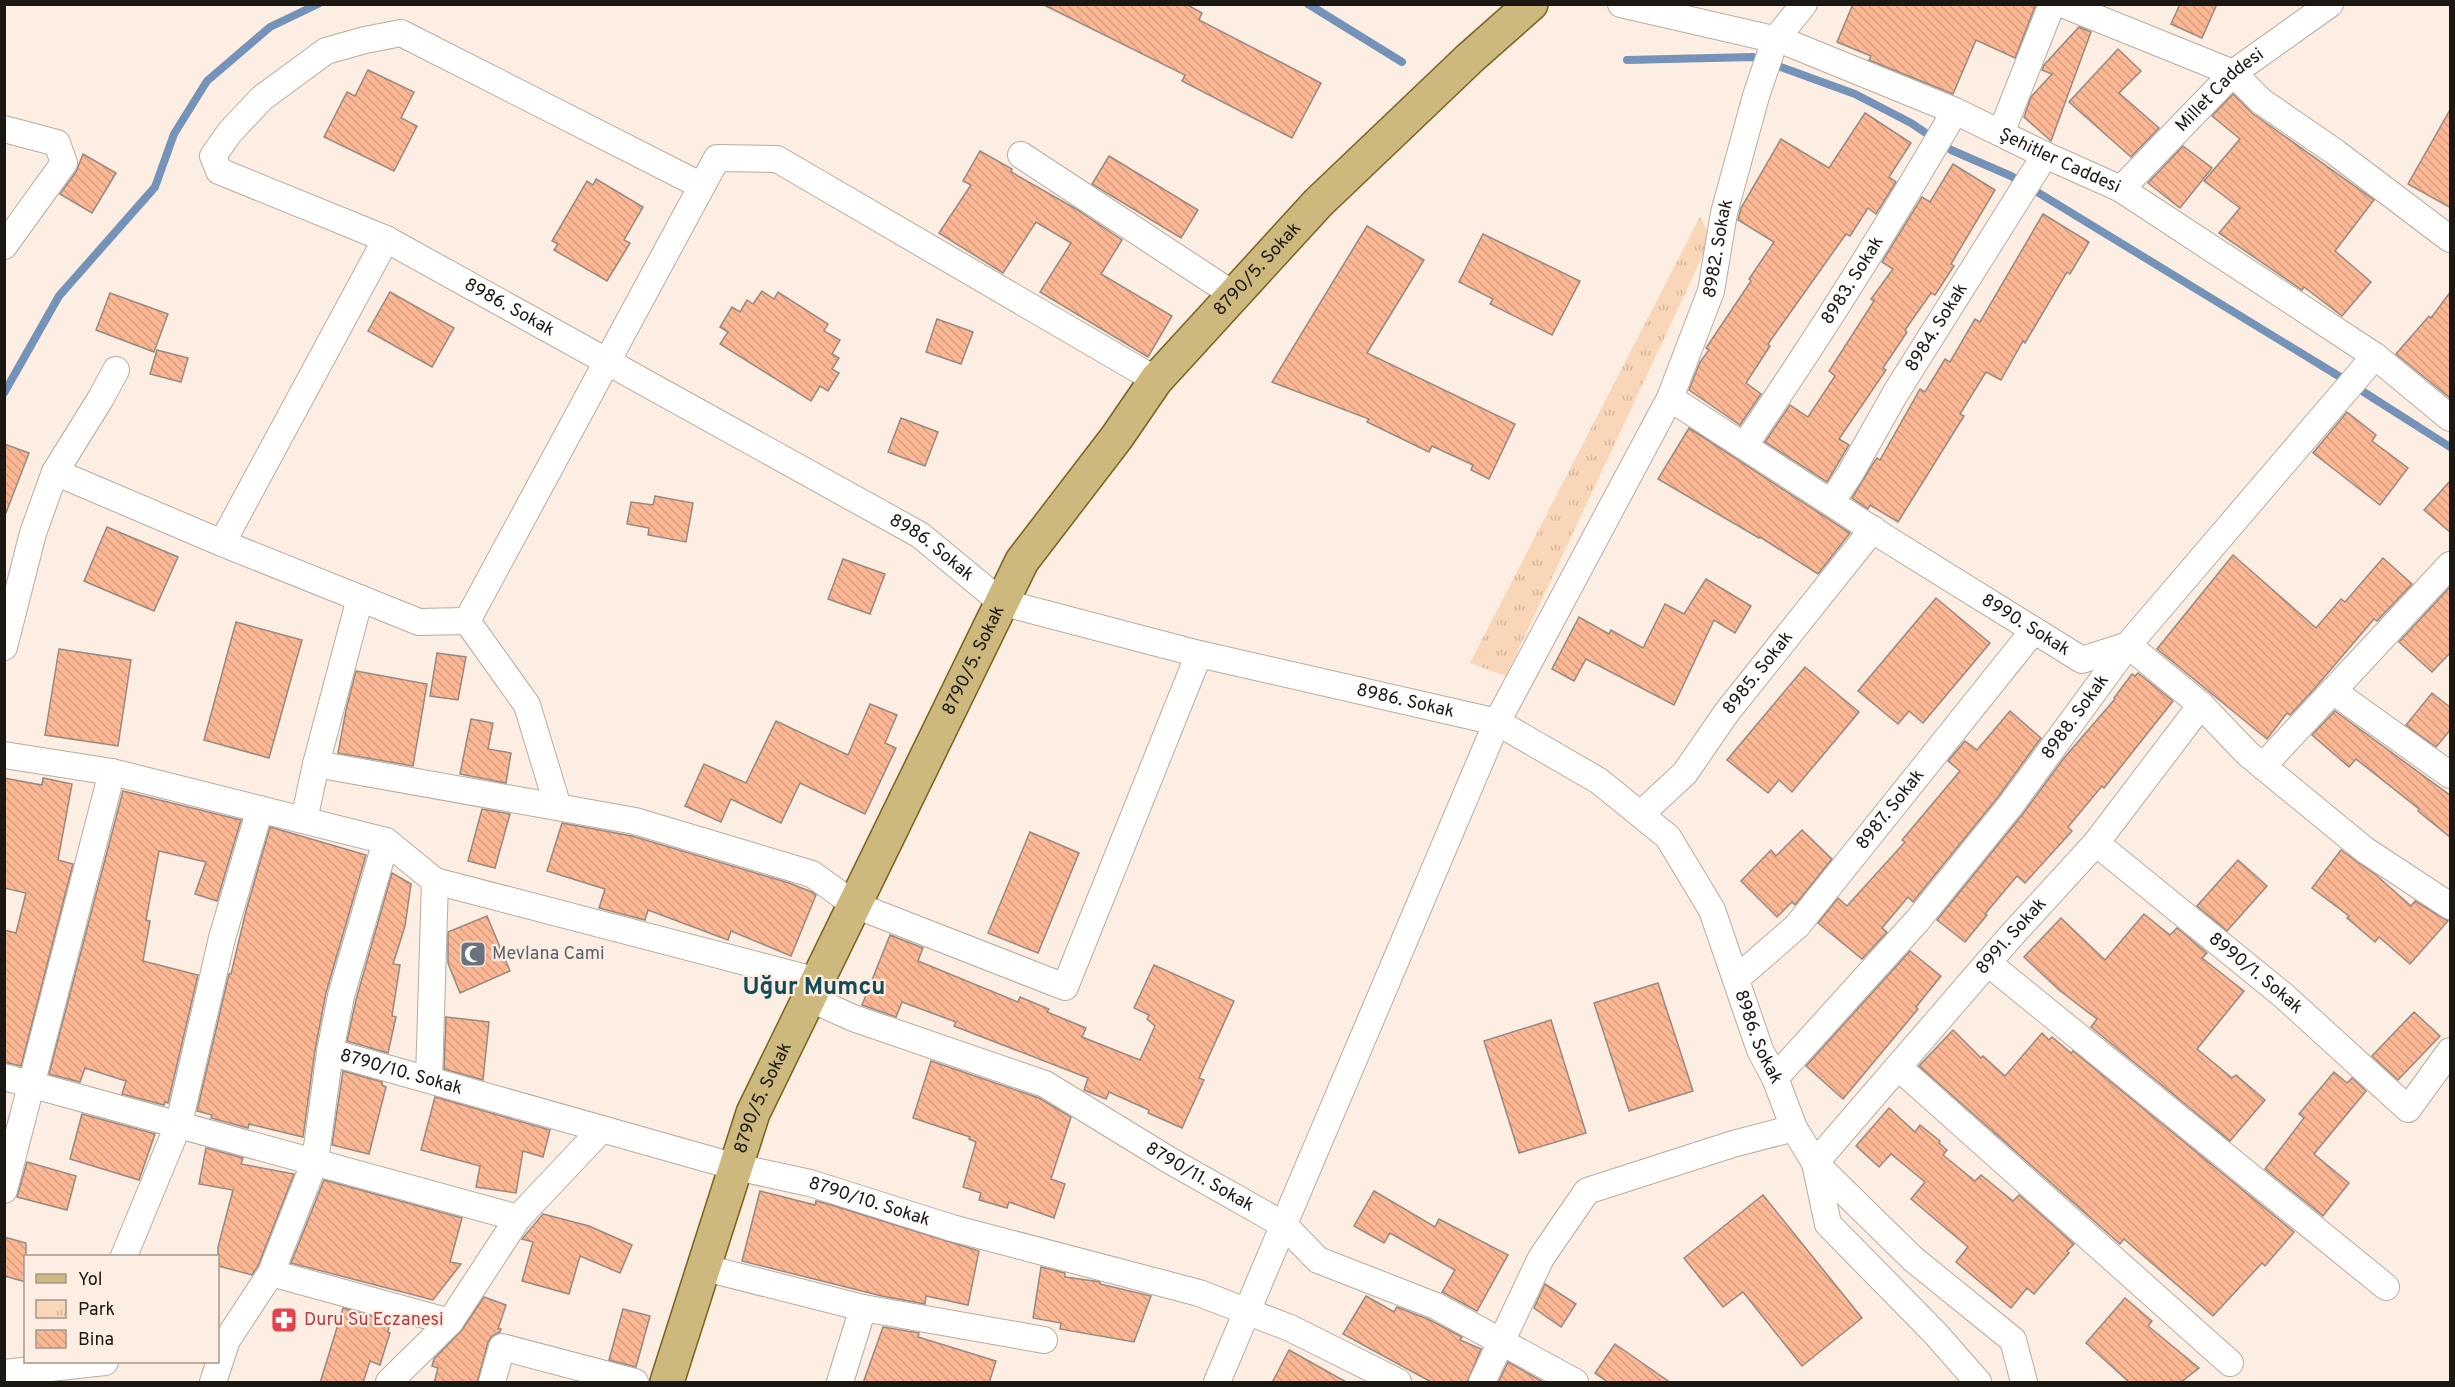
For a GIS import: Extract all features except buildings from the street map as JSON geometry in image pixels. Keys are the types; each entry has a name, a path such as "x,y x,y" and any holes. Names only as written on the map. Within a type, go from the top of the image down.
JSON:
{"main road":[{"name":"8790/5. Sokak","path":"667,1383 753,1113 1022,561 1117,436 1156,380 1317,203 1470,58 1531,4"}],"street":[{"name":"Şehitler Caddesi","path":"1621,4 1786,42 1951,118 2001,133 2041,163 2121,189 2375,356 2451,418"},
{"path":"1774,40 1804,4"},
{"path":"2001,133 2052,4"},
{"path":"2062,4 2233,73 2262,101 2336,152 2451,239"},
{"name":"Millet Caddesi","path":"2121,189 2233,73 2330,4"},
{"name":"8986. Sokak","path":"702,186 401,33 326,51 262,98 230,132 213,156 219,171 386,239 920,535 1001,602 1199,654 1497,722 1599,781 1668,837 1712,910 1760,1050 1775,1078 1794,1128 1815,1163 1913,1258 2013,1340 2024,1383"},
{"name":"8982. Sokak","path":"1217,1383 1497,722 1670,398 1712,291 1724,213 1774,40"},
{"name":"8983. Sokak","path":"1744,446 1804,358 1951,118"},
{"path":"4,129 57,143 64,164 4,246"},
{"path":"1021,155 1234,295"},
{"path":"467,621 717,158 777,159 1156,380"},
{"name":"8984. Sokak","path":"1830,502 1850,474 1895,394 2041,163"},
{"path":"222,543 386,239"},
{"name":"8988. Sokak","path":"1775,1078 1917,921 2010,806 2128,645 2375,356"},
{"path":"4,647 33,533 55,471 116,370"},
{"name":"8990. Sokak","path":"1670,398 1830,502 2082,660 2128,645"},
{"path":"55,471 222,543 419,622 467,621"},
{"name":"8985. Sokak","path":"1641,814 1684,772 1727,711 1873,529"},
{"path":"2263,766 2451,565"},
{"path":"304,820 316,764 360,598"},
{"path":"467,621 526,705 558,807"},
{"name":"8987. Sokak","path":"1736,979 1797,926 2034,630"},
{"path":"2128,645 2201,705 2263,766 2365,850 2451,906"},
{"path":"316,764 634,821 812,874 855,905 1065,987 1199,654"},
{"path":"2333,691 2451,775"},
{"name":"8991. Sokak","path":"1815,1163 1988,963 2096,843 2201,705"},
{"path":"4,755 112,772 386,841 435,881 429,1079"},
{"path":"4,1190 112,772"},
{"path":"125,1255 179,1123 222,938 260,809"},
{"path":"219,1358 223,1341 271,1273 315,1161 340,996 386,841"},
{"name":"8990/1. Sokak","path":"2096,843 2284,996 2408,1109 2451,1051"},
{"name":"8790/11. Sokak","path":"435,881 814,989 853,1018 1045,1084 1169,1160 1284,1225 1318,1260 1436,1306 1575,1383"},
{"path":"1988,963 2386,1287"},
{"name":"8790/10. Sokak","path":"330,1052 736,1167 810,1183 952,1228 1199,1293 1290,1328 1398,1383"},
{"path":"1898,1067 2230,1364"},
{"path":"4,1077 179,1123 518,1218"},
{"path":"1482,1383 1541,1258 1587,1191 1733,1144 1794,1128"},
{"path":"389,1383 450,1322 518,1218 602,1129"},
{"name":"8986. Sokak","path":"1815,1163 1828,1224 1935,1333 1978,1383"},
{"path":"705,1268 863,1308 1044,1340"},
{"path":"271,1273 450,1322"},
{"path":"840,1383 863,1308"},
{"path":"492,1383 502,1347 634,1383"},
{"path":"213,1383 218,1363"},
{"path":"4,1373 80,1364"}],"green space":[{"path":"1700,217 1711,238 1506,676 1470,663"}],"waterway":[{"path":"4,393 59,296 155,187 174,134 207,81 270,27 318,4"},
{"path":"1308,4 1402,62"},
{"path":"1627,60 1753,57 1855,94 1911,123 1951,150 2011,176 2337,375 2450,447"}],"place":[{"name":"Mevlana Cami","path":"473,954"},
{"name":"Duru Su Eczanesi","path":"284,1320"}],"district":[{"name":"Uğur Mumcu","path":"814,988"}]}
